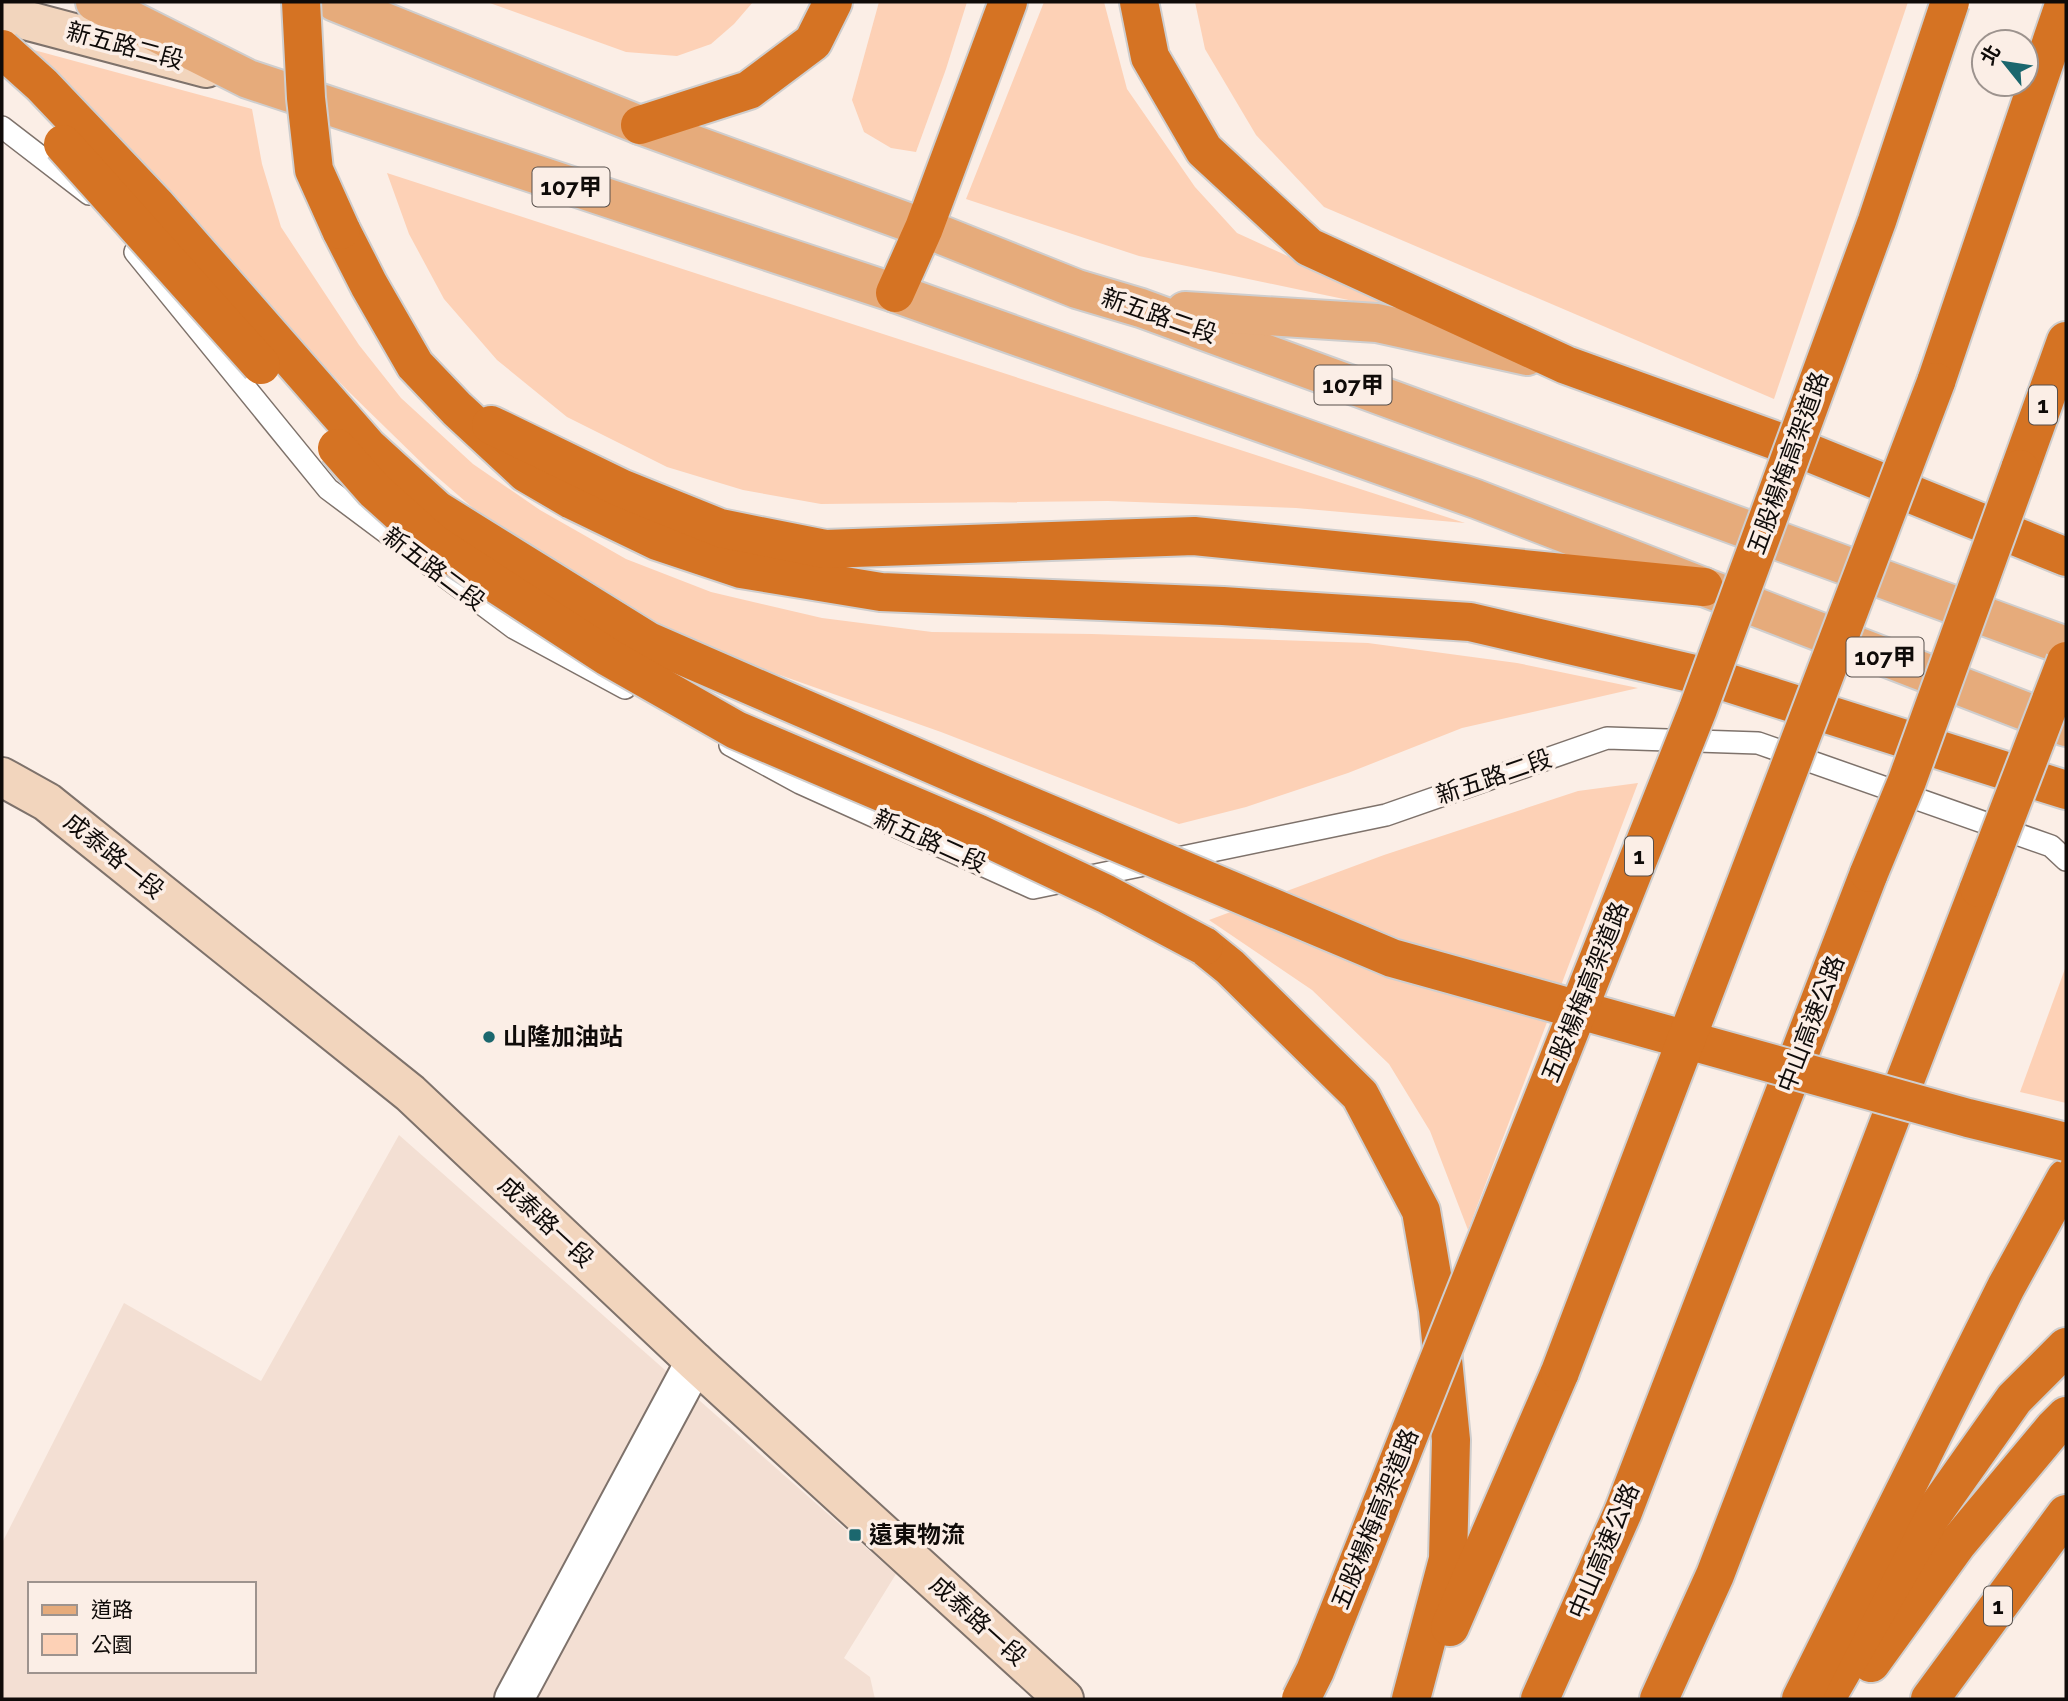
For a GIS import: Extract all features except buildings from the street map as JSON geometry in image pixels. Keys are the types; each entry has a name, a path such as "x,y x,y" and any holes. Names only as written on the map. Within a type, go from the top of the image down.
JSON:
{"highway":[{"path":"301,2 306,98 314,170 369,285 415,365 457,409 526,473 572,500 657,541 741,569 881,592 1223,606 1470,622 1716,679 2066,790"},
{"path":"640,125 749,90 813,42 833,2"},
{"path":"895,293 924,228 1008,2"},
{"path":"1139,2 1150,57 1204,150 1309,247 1566,365 1810,453 2066,557"},
{"name":"五股楊梅高架道路","path":"1301,1699 1315,1671 1698,709 1873,234 1950,2"},
{"path":"1419,1699 1560,1371 1936,382 2065,2"},
{"path":"2,49 42,85 156,205 368,447 437,510 648,641 959,776 1392,958 1968,1118 2066,1142"},
{"path":"2,78 365,480 433,543 608,657 736,730 976,833 1106,894 1203,946 1267,1003 1360,1095 1421,1210 1438,1310 1451,1440 1448,1559 1410,1699"},
{"name":"中山高速公路","path":"1539,1699 1623,1512 1869,873 1907,781 2066,341"},
{"path":"457,409 621,488 720,528 825,549 1194,536 1704,587"},
{"path":"1659,1699 1716,1575 2066,662"},
{"path":"1801,1699 2006,1287 2066,1178"},
{"path":"1826,1699 1930,1518 2014,1399 2066,1347"},
{"path":"1846,1699 1957,1544 2066,1416"},
{"name":"1","path":"1930,1699 2066,1514"}],"main road":[{"name":"新五路二段","path":"95,2 248,79"},
{"name":"新五路二段","path":"335,2 640,125 924,228 1077,289 1141,308 2066,646"},
{"name":"新五路二段","path":"2,14 248,79 895,293 1463,495 2066,727"},
{"path":"1141,308 1377,323 1566,365"},
{"name":"成泰路一段","path":"2,777 47,802 410,1093 695,1362 1065,1699"}],"street":[{"path":"514,1699 695,1362"}],"lane":[{"name":"新五路二段","path":"2,127 89,194 328,489 503,620 800,783 1033,888 1386,814 1607,738 1758,743 2051,846 2066,860"}],"shaded area":[{"path":"399,1135 896,1574 844,1658 870,1677 875,1699 2,1699 2,1543 124,1303 261,1381"}],"green space":[{"path":"487,2 753,2 734,24 711,44 677,56 626,52"},
{"path":"879,2 967,2 916,152 891,148 864,132 852,100"},
{"path":"1044,2 1104,2 1127,89 1195,187 1237,233 1415,314 1139,256 966,199"},
{"path":"1195,2 1908,2 1774,399 1324,207 1256,135 1205,49"},
{"path":"19,46 252,109 262,164 281,227 359,345 401,398 473,464 540,510 626,559 711,592 822,618 932,632 1368,643 1517,663 1638,688 1462,728 1348,773 1246,807 1179,824 941,732 729,657 631,612 504,535 428,469 348,391"},
{"path":"387,173 1465,523 1296,508 1108,501 821,504 743,490 667,467 567,417 497,360 444,299 409,234"},
{"path":"1638,783 1468,1230 1430,1131 1389,1064 1312,990 1209,920 1384,855 1578,791"},
{"path":"2066,966 2066,1103 2020,1092"}],"place":[{"name":"山隆加油站","path":"489,1037"},
{"name":"遠東物流","path":"855,1535"}]}
